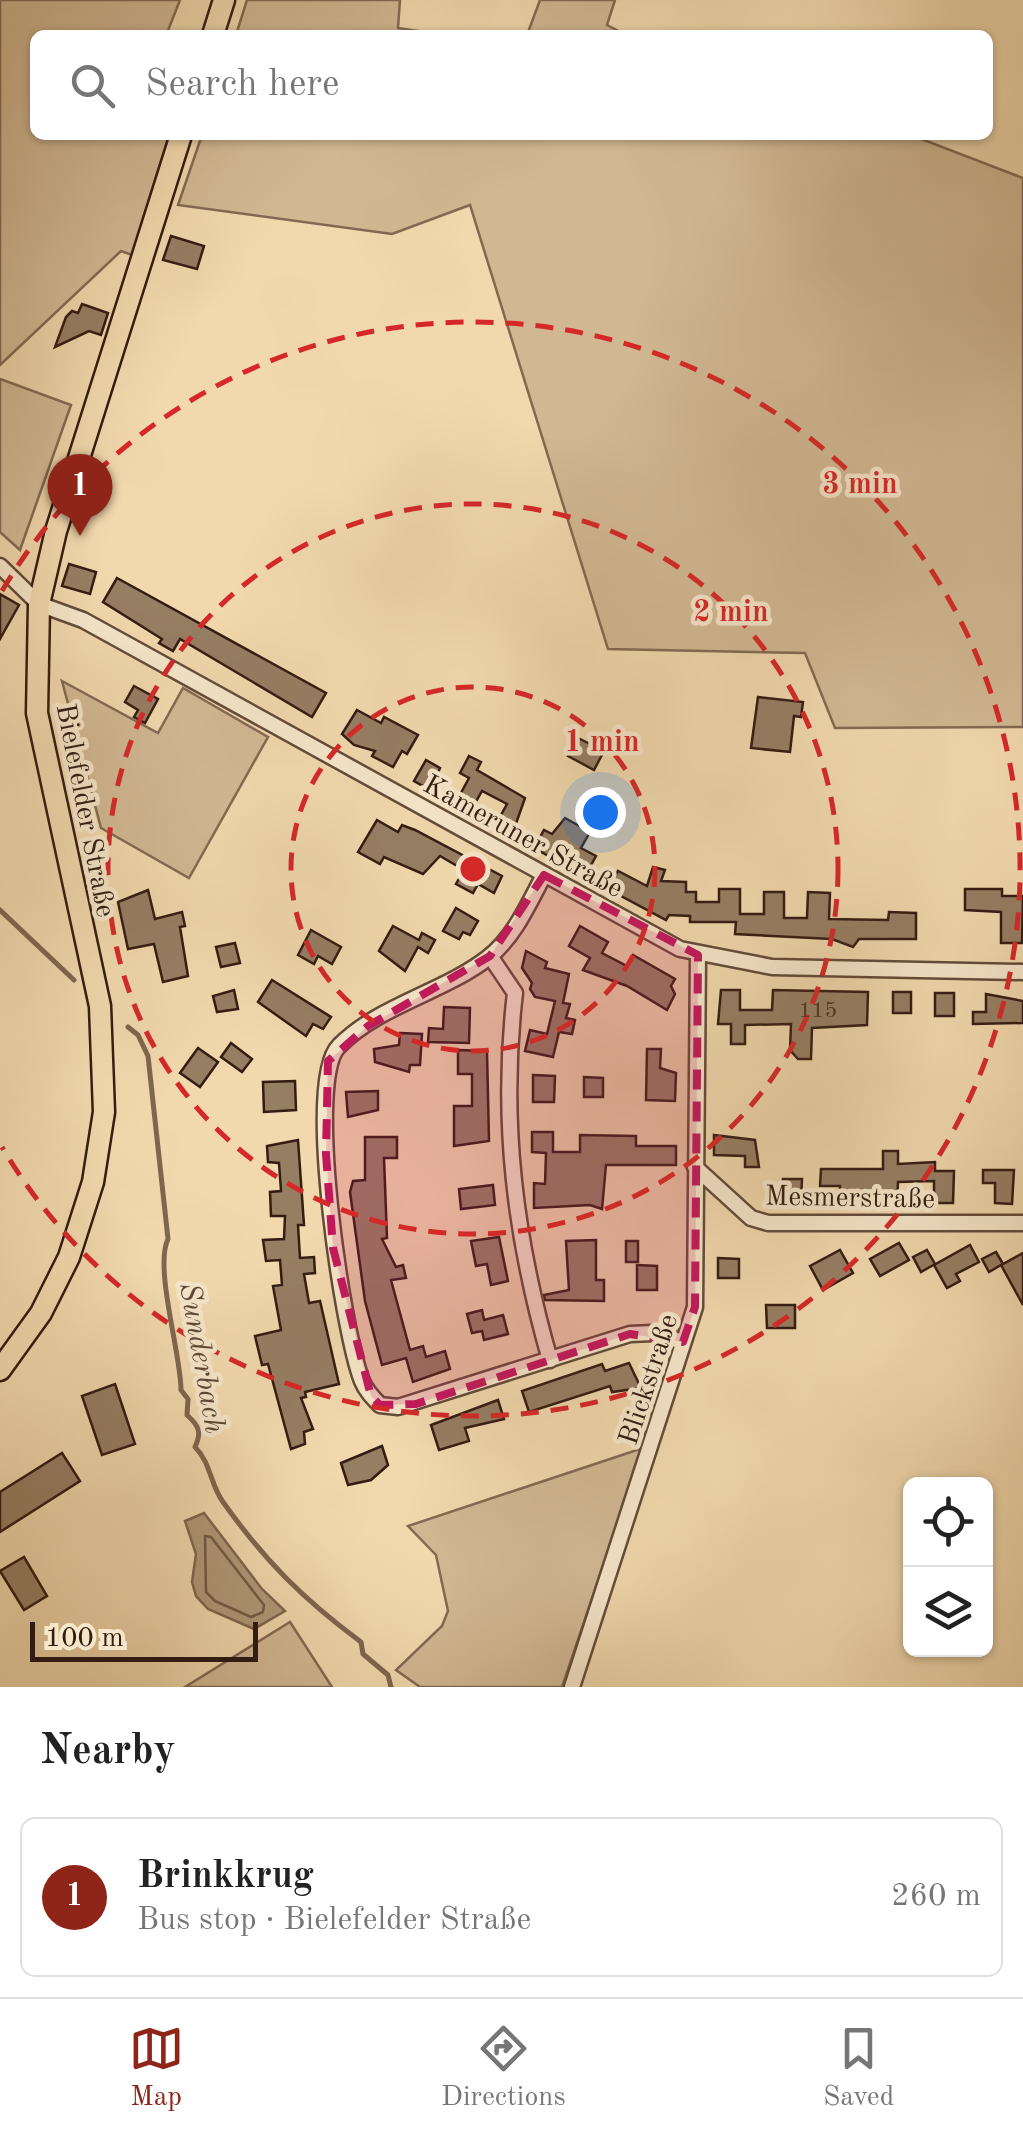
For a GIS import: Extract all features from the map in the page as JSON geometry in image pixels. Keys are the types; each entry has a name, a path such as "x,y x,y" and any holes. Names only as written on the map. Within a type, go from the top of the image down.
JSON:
{"main road":[{"path":"215,30 224,0"},
{"name":"Bielefelder Straße","path":"0,1370 41,1313 69,1257 94,1182 104,1112 100,1006 37,713 39,604 56,531 179,140"}],"street":[{"path":"0,566 39,604"},
{"name":"Kameruner Straße","path":"39,604 83,620 544,875 698,955 772,967 1023,972"},
{"path":"544,875 514,929 490,956 368,1026 339,1045 328,1061 326,1154 333,1248 362,1381 380,1405 416,1404 630,1334 653,1333 683,1342"},
{"name":"Blickstraße","path":"572,1687 696,1307 698,955"},
{"path":"490,956 515,993 507,1063 511,1173 526,1276 550,1360"},
{"name":"Mesmerstraße","path":"695,1168 750,1218 768,1223 1023,1223"}],"highlighted area":[{"path":"544,875 698,955 695,1307 683,1342 630,1334 416,1404 380,1405 371,1396 333,1248 326,1154 328,1061 368,1026 490,956"}],"shaded area":[{"path":"0,0 180,0 168,30 30,30 30,140 167,140 132,255 121,251 0,365"},
{"path":"247,0 400,0 398,28 411,30 238,30"},
{"path":"540,0 615,0 607,25 616,30 529,30"},
{"path":"200,140 924,140 1023,178 1023,727 835,728 805,653 608,649 470,205 392,234 178,205"},
{"path":"0,379 71,405 20,550 0,532"},
{"path":"62,681 158,733 183,688 268,737 189,878 101,828"},
{"path":"643,1448 562,1687 420,1687 396,1670 442,1626 448,1611 436,1555 408,1526"},
{"path":"290,1622 332,1687 185,1687"}],"water":[{"path":"204,1513 262,1589 285,1611 254,1629 208,1609 196,1596 192,1582 196,1554 185,1521"}],"building":[{"path":"171,236 204,246 197,269 163,260"},
{"path":"82,304 108,313 101,335 89,331 55,347 66,317 72,311 78,313"},
{"path":"69,564 96,572 90,594 62,586"},
{"path":"117,578 326,693 312,717 180,639 173,651 159,643 162,639 103,602"},
{"path":"0,594 19,605 0,639"},
{"path":"134,686 158,699 145,723 134,717 138,710 125,702"},
{"path":"758,697 803,702 801,717 794,716 790,752 751,748"},
{"path":"357,710 381,723 384,717 418,735 407,754 402,751 393,767 372,756 375,751 354,745 342,734"},
{"path":"578,738 604,751 594,770 568,756"},
{"path":"469,756 481,762 477,770 525,798 512,835 495,826 507,804 482,791 470,812 455,804 469,778 460,773"},
{"path":"426,760 440,768 430,790 414,781"},
{"path":"565,818 590,832 581,848 596,856 585,876 534,848 544,830 552,834"},
{"path":"377,820 398,832 402,825 415,830 502,876 494,893 478,884 473,893 456,884 464,870 440,856 423,874 384,857 380,864 358,852"},
{"path":"653,867 665,870 661,881 686,882 686,892 696,892 696,902 719,902 719,889 740,889 740,914 764,914 764,892 784,892 784,918 807,918 808,892 830,893 829,919 888,920 889,912 916,913 916,939 859,939 853,947 832,939 735,934 736,922 690,922 690,916 669,915 666,920 608,889 618,871 647,886"},
{"path":"965,889 1002,889 1002,896 1023,896 1022,943 1001,943 1001,912 965,910"},
{"path":"148,890 155,919 182,912 185,926 180,927 188,976 163,982 154,944 128,949 118,902"},
{"path":"456,908 478,921 470,935 463,932 459,939 443,931"},
{"path":"393,926 419,940 422,933 435,940 428,953 418,947 405,971 379,951"},
{"path":"580,926 608,942 602,953 627,966 633,955 675,979 671,986 675,994 667,1010 627,986 583,970 590,958 569,946"},
{"path":"311,930 341,947 332,964 318,956 314,964 298,955"},
{"path":"235,943 240,963 221,967 216,947"},
{"path":"526,951 547,962 545,968 569,974 563,1003 570,1004 566,1018 575,1020 572,1034 559,1032 553,1057 525,1051 530,1030 547,1034 555,1001 535,997 530,989 532,983 522,968"},
{"path":"272,980 331,1017 323,1029 313,1024 306,1036 258,1002"},
{"path":"234,990 238,1009 217,1012 213,996"},
{"path":"721,990 740,990 740,1010 772,1010 773,990 868,992 867,1025 812,1028 811,1059 798,1059 790,1050 791,1024 745,1025 745,1044 731,1044 731,1024 718,1024"},
{"path":"893,992 911,992 911,1013 893,1013"},
{"path":"935,993 954,993 954,1016 935,1016"},
{"path":"986,994 1023,1001 1023,1023 973,1024 973,1012 986,1012"},
{"path":"444,1007 470,1008 469,1043 428,1042 429,1028 443,1029"},
{"path":"400,1033 422,1034 420,1065 410,1065 409,1072 375,1062 374,1049 399,1045"},
{"path":"231,1043 252,1059 242,1072 221,1057"},
{"path":"198,1048 218,1062 200,1087 180,1073"},
{"path":"647,1049 661,1049 660,1068 676,1073 675,1101 646,1100"},
{"path":"458,1050 487,1051 489,1141 454,1146 454,1106 472,1106 472,1074 458,1074"},
{"path":"533,1075 555,1076 554,1102 533,1102"},
{"path":"584,1077 603,1078 603,1097 584,1097"},
{"path":"295,1081 296,1110 264,1112 263,1082"},
{"path":"378,1091 378,1110 348,1117 346,1092"},
{"path":"532,1132 553,1132 553,1152 580,1152 580,1135 636,1136 636,1146 676,1146 676,1165 606,1165 602,1209 590,1205 534,1208 534,1183 545,1184 546,1153 532,1152"},
{"path":"714,1135 755,1140 759,1167 745,1167 745,1156 714,1155"},
{"path":"365,1137 397,1137 397,1158 384,1158 387,1238 382,1239 396,1267 403,1265 406,1278 391,1280 410,1350 423,1346 426,1357 445,1351 450,1369 413,1382 406,1358 382,1365 365,1301 350,1192 353,1181 365,1180"},
{"path":"298,1140 304,1225 298,1225 300,1258 314,1257 315,1273 304,1274 309,1303 320,1301 339,1384 305,1392 306,1397 301,1398 313,1429 304,1432 305,1444 291,1449 268,1364 262,1365 255,1336 281,1330 273,1286 282,1285 280,1260 266,1261 263,1240 284,1239 285,1216 271,1216 270,1192 281,1191 279,1163 268,1162 267,1146"},
{"path":"883,1151 898,1151 898,1164 935,1162 935,1171 954,1171 953,1203 934,1203 934,1181 898,1182 897,1203 840,1202 840,1186 820,1186 821,1169 883,1169"},
{"path":"983,1170 1014,1170 1012,1204 995,1203 995,1183 983,1183"},
{"path":"783,1179 802,1179 801,1201 782,1201"},
{"path":"493,1185 495,1205 461,1209 459,1189"},
{"path":"499,1237 508,1281 491,1285 487,1264 476,1266 471,1241"},
{"path":"596,1240 596,1280 604,1280 604,1301 545,1300 544,1295 569,1290 566,1241"},
{"path":"626,1241 638,1241 638,1262 626,1262"},
{"path":"899,1243 909,1260 880,1276 870,1259"},
{"path":"970,1245 979,1262 956,1274 960,1281 947,1288 934,1265"},
{"path":"840,1250 853,1273 823,1290 810,1266"},
{"path":"927,1250 935,1264 921,1272 913,1257"},
{"path":"996,1252 1003,1264 1023,1253 1023,1305 1001,1265 989,1272 982,1259"},
{"path":"718,1258 739,1259 739,1278 718,1278"},
{"path":"637,1265 657,1266 657,1290 637,1290"},
{"path":"766,1305 795,1305 795,1328 767,1328"},
{"path":"482,1310 484,1320 503,1315 508,1334 484,1340 482,1331 472,1333 467,1314"},
{"path":"629,1363 641,1388 612,1392 610,1386 529,1412 522,1391 602,1364 605,1371"},
{"path":"115,1384 135,1444 102,1455 82,1396"},
{"path":"498,1400 504,1419 465,1428 469,1441 439,1450 431,1425"},
{"path":"382,1446 388,1465 371,1480 348,1485 341,1463"},
{"path":"62,1453 80,1481 0,1532 0,1492"},
{"path":"24,1557 47,1596 24,1610 0,1571"}],"waterway":[{"name":"Sunderbach","path":"0,910 74,980"},
{"name":"Sunderbach","path":"128,1027 138,1035 148,1056 168,1239 166,1290 181,1390 188,1399 187,1415 198,1430 195,1447 219,1495 254,1543 303,1594 361,1642 363,1654 388,1675 391,1687"}],"place":[{"name":"Brinkkrug","path":"80,536"}]}
